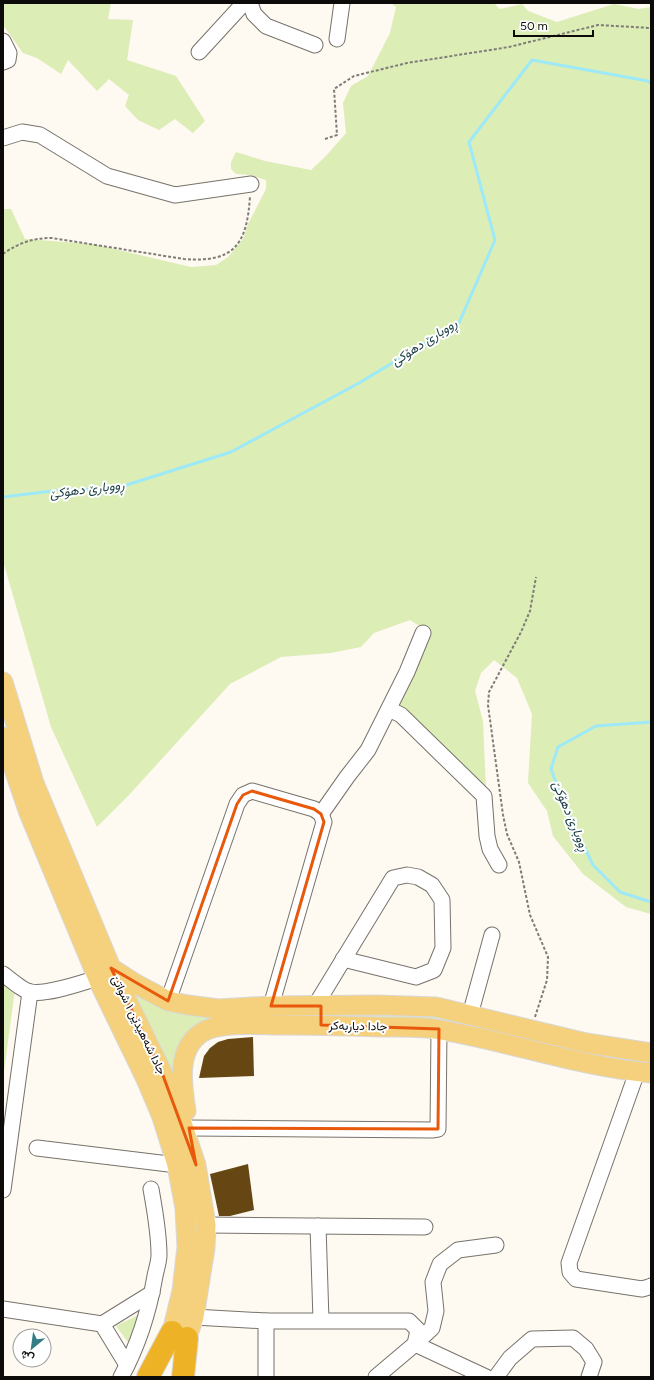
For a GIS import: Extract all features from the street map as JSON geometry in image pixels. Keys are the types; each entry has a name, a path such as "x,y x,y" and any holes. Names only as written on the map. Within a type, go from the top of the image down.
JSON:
{"highway":[{"path":"148,1377 184,1329"},
{"path":"183,1377 184,1329"}],"main road":[{"name":"جادا شەهیدێن ١ شواتێ","path":"3,682 34,783 105,973 162,1117 177,1165 185,1208 187,1247 182,1291 184,1329 156,1377"},
{"name":"جادا شەهیدێن ١ شواتێ","path":"3,737 29,813 105,973 161,1070 177,1108 196,1165 206,1225 205,1248 173,1377"},
{"name":"جادا دیاربه‌كر","path":"105,973 136,984 168,1001 188,1005 218,1009 271,1006 378,1005 436,1007 586,1043 651,1053"},
{"path":"318,1006 321,1026"},
{"name":"جادا دیاربه‌كر","path":"196,1165 182,1086 182,1066 188,1046 202,1032 221,1026 246,1024 396,1027 439,1030 488,1039 603,1067 644,1072"}],"street":[{"path":"199,52 244,3"},
{"path":"250,3 254,14 266,26 315,45"},
{"path":"337,39 342,3"},
{"path":"3,41 9,53 8,60 3,62"},
{"path":"3,138 22,132 40,135 107,176 175,196 251,184"},
{"path":"321,814 368,750 407,672 423,633"},
{"path":"389,709 401,715 484,796 487,836 490,849 499,866"},
{"path":"168,1001 237,804 243,794 252,791 314,809 321,814 324,822 271,1006"},
{"path":"318,1006 343,959 393,878 407,875 418,877 432,885 442,900 442,948 434,970 416,977 343,959"},
{"path":"470,1015 492,935"},
{"path":"3,974 30,992 44,993 105,973"},
{"path":"3,1190 6,1142 30,992"},
{"path":"189,1128 438,1129 439,1030"},
{"path":"644,1072 569,1263 570,1272 576,1279 642,1289 649,1288 651,1286"},
{"path":"37,1148 177,1165"},
{"path":"124,1371 144,1323 159,1257 157,1222 151,1189"},
{"path":"206,1225 426,1227"},
{"path":"318,1226 320,1320"},
{"path":"376,1377 432,1328 436,1311 433,1282 440,1264 458,1250 496,1245"},
{"path":"3,1309 102,1324 152,1293"},
{"path":"184,1329 266,1321 409,1321 418,1330 415,1344"},
{"path":"266,1321 266,1377"},
{"path":"102,1324 124,1371"},
{"path":"496,1377 510,1358 532,1339 573,1338 586,1349 594,1362 589,1377"},
{"path":"415,1344 486,1377"}],"path":[{"path":"325,139 337,135 334,89 354,76 407,63 509,47 598,25 651,28"},
{"path":"3,254 23,242 40,238 52,238 184,259 199,260 218,258 233,250 240,240 246,225 250,207 251,184"},
{"path":"531,1030 547,980 548,957 530,915 519,862 507,834 488,705 489,692 521,632 530,611 536,577"}],"highlighted area":[{"path":"252,791 314,809 321,814 324,822 271,1006 321,1006 321,1025 439,1029 438,1129 189,1128 196,1165 161,1070 111,968 168,1001 237,804 243,795"}],"green space":[{"path":"3,3 111,3 108,19 133,20 127,60 176,76 205,121 193,133 175,119 159,130 138,120 125,106 129,95 109,79 97,91 68,60 61,74 37,58 23,53 3,25"},
{"path":"391,3 494,3 500,9 522,4 528,11 557,22 614,4 639,9 651,7 651,914 626,907 583,874 553,836 547,811 528,783 532,714 517,678 494,660 481,673 475,691 483,721 486,790 396,705 424,629 410,620 374,633 361,647 331,653 281,657 230,684 129,795 97,827 51,727 3,561 3,209 11,209 25,239 93,244 191,267 216,265 228,257 243,239 248,224 266,189 266,180 250,175 236,174 231,169 231,162 236,152 265,161 311,170 325,157 346,133 343,103 351,86 368,76 390,33 396,7"},
{"path":"111,968 168,1001 377,1005 651,1053 651,1073 488,1039 246,1024 188,1046 186,1111"},
{"path":"3,979 15,989 3,1079"},
{"path":"140,1314 130,1345 116,1326"}],"building":[{"path":"253,1037 254,1076 199,1078 204,1056 210,1048 218,1042 228,1039"},
{"path":"248,1164 254,1210 230,1216 219,1216 210,1174"}],"waterway":[{"name":"ڕووبارێ دهۆكێ","path":"3,497 52,491 117,488 231,452 359,383 459,323 495,240 469,142 532,60 648,81 651,83"},
{"name":"ڕووبارێ دهۆكێ","path":"651,722 596,726 558,747 551,769 565,808 593,865 620,892 651,902"}]}
